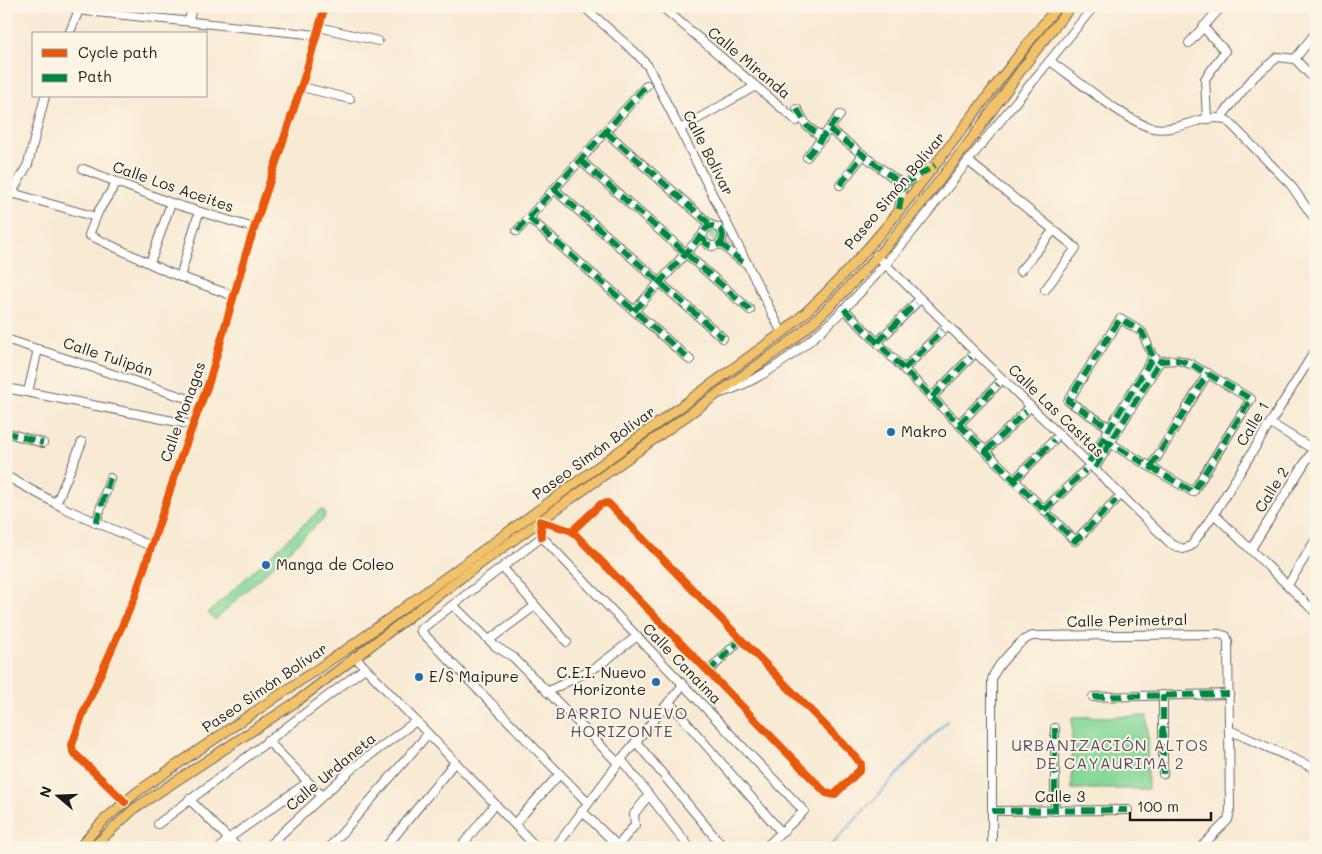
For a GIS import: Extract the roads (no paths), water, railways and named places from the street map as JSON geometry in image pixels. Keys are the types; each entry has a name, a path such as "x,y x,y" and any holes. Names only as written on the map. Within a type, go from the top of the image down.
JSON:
{"main road":[{"path":"1057,7 1069,10"},
{"name":"Paseo Simón Bolívar","path":"92,848 135,808 290,706 782,333 824,296 899,209 935,165 1030,39 1057,7"},
{"name":"Paseo Simón Bolívar","path":"79,848 125,802 537,517 719,394 788,344 822,315 928,194 1069,10"},
{"path":"782,333 788,344"}],"street":[{"path":"66,6 78,10 122,10 189,21 318,31 378,42"},
{"path":"189,21 192,6"},
{"name":"Calle Monagas","path":"125,802 74,752 72,746 84,710 127,616 201,403 224,335 254,228 302,87 325,6"},
{"name":"Calle Bolívar","path":"583,6 592,9 648,66 782,333"},
{"name":"Calle Miranda","path":"661,6 754,87 797,120"},
{"name":"Paseo Simón Bolívar","path":"719,394 736,388 771,368 806,343 844,309 886,263 1094,6"},
{"path":"1189,43 1222,6"},
{"path":"70,32 78,10"},
{"path":"1203,27 1225,51 1205,79 1206,119"},
{"path":"1295,59 1316,32"},
{"path":"1221,117 1254,77 1274,59 1282,56 1295,59 1316,80"},
{"path":"1050,61 1144,126 1169,129 1221,117 1233,125 1290,184 1316,221"},
{"path":"517,231 647,85"},
{"path":"1010,85 1023,94"},
{"path":"302,87 350,99"},
{"path":"680,129 754,87"},
{"path":"6,203 28,164 44,98"},
{"path":"797,109 807,126 823,138"},
{"path":"807,157 840,116"},
{"path":"829,129 902,185"},
{"path":"606,132 712,226 720,228 723,232 720,243"},
{"path":"840,184 864,155"},
{"path":"580,160 750,310"},
{"path":"968,161 1076,248 1045,290"},
{"path":"902,185 935,165"},
{"name":"Calle Los Aceites","path":"83,169 116,183 199,212 254,228"},
{"path":"116,183 96,217 89,235 180,277 234,296"},
{"path":"899,209 902,185"},
{"path":"554,189 723,338"},
{"path":"12,193 96,217"},
{"path":"150,263 171,202"},
{"path":"180,277 199,212"},
{"path":"529,218 690,360"},
{"path":"634,311 703,234 705,229 712,226"},
{"path":"1020,271 1054,230"},
{"path":"703,234 704,240 709,245 720,243 748,264"},
{"name":"Calle Las Casitas","path":"876,255 1177,547 1190,547 1214,514"},
{"path":"878,342 916,304"},
{"path":"844,309 1075,541 1116,500"},
{"path":"1110,428 1068,401 1120,318 1142,332 1156,359"},
{"path":"904,369 943,330"},
{"name":"Calle Tulipán","path":"6,339 201,403"},
{"path":"28,392 38,349"},
{"name":"Calle 1","path":"1214,514 1316,349"},
{"path":"932,397 971,358"},
{"path":"1092,465 1156,359"},
{"path":"1106,441 1110,428 1156,359"},
{"path":"1106,441 1193,492 1251,398 1183,361 1156,359"},
{"path":"1151,468 1208,373"},
{"path":"959,424 998,384"},
{"path":"6,388 193,425"},
{"path":"986,451 1026,411"},
{"path":"1270,423 1315,448"},
{"path":"6,436 8,433 43,443"},
{"path":"1014,480 1054,440"},
{"path":"56,504 82,442"},
{"name":"Calle 2","path":"1251,549 1315,448"},
{"path":"1044,510 1085,470"},
{"path":"6,476 56,504 151,546"},
{"path":"96,523 110,478"},
{"path":"537,517 572,532 826,793 836,793 860,770 862,766 860,761 607,502 601,504 572,532"},
{"path":"1214,514 1316,613"},
{"path":"537,517 542,537 420,630 588,803"},
{"name":"Calle Canaima","path":"542,537 804,811 781,832"},
{"path":"1288,585 1316,539"},
{"path":"503,568 567,642"},
{"path":"453,606 495,646 513,657 546,692 620,761 690,848"},
{"path":"489,640 535,606"},
{"name":"Calle Perimetral","path":"992,848 992,675 996,668 1028,637 1222,634 1228,641 1229,817 1200,848"},
{"path":"546,692 598,666 636,636"},
{"path":"708,672 741,639"},
{"path":"355,657 537,848"},
{"path":"158,824 365,668"},
{"path":"555,848 620,761 683,684"},
{"path":"1093,697 1229,694"},
{"path":"1163,695 1163,774"},
{"path":"669,702 781,832 765,848"},
{"name":"Calle Urdaneta","path":"266,848 321,795 354,767 416,721"},
{"path":"1055,728 1055,811"},
{"path":"1230,730 1316,769"},
{"path":"330,848 428,734"},
{"path":"268,740 321,795"},
{"path":"636,742 724,848"},
{"path":"385,848 455,762"},
{"path":"514,824 559,775"},
{"path":"220,848 228,839 308,782"},
{"path":"582,811 618,847 635,825 634,814 649,795"},
{"path":"189,799 238,848"},
{"path":"460,848 495,804"},
{"name":"Calle 3","path":"992,811 1128,810"}],"waterway":[{"path":"829,848 947,721"}],"place":[{"name":"Makro","path":"891,432"},
{"name":"Manga de Coleo","path":"266,565"},
{"name":"E/S Maipure","path":"419,677"},
{"name":"C.E.I. Nuevo Horizonte","path":"656,682"}],"district":[{"name":"BARRIO NUEVO HORIZONTE","path":"622,722"},
{"name":"URBANIZACIÓN ALTOS DE CAYAURIMA 2","path":"1110,754"}]}
